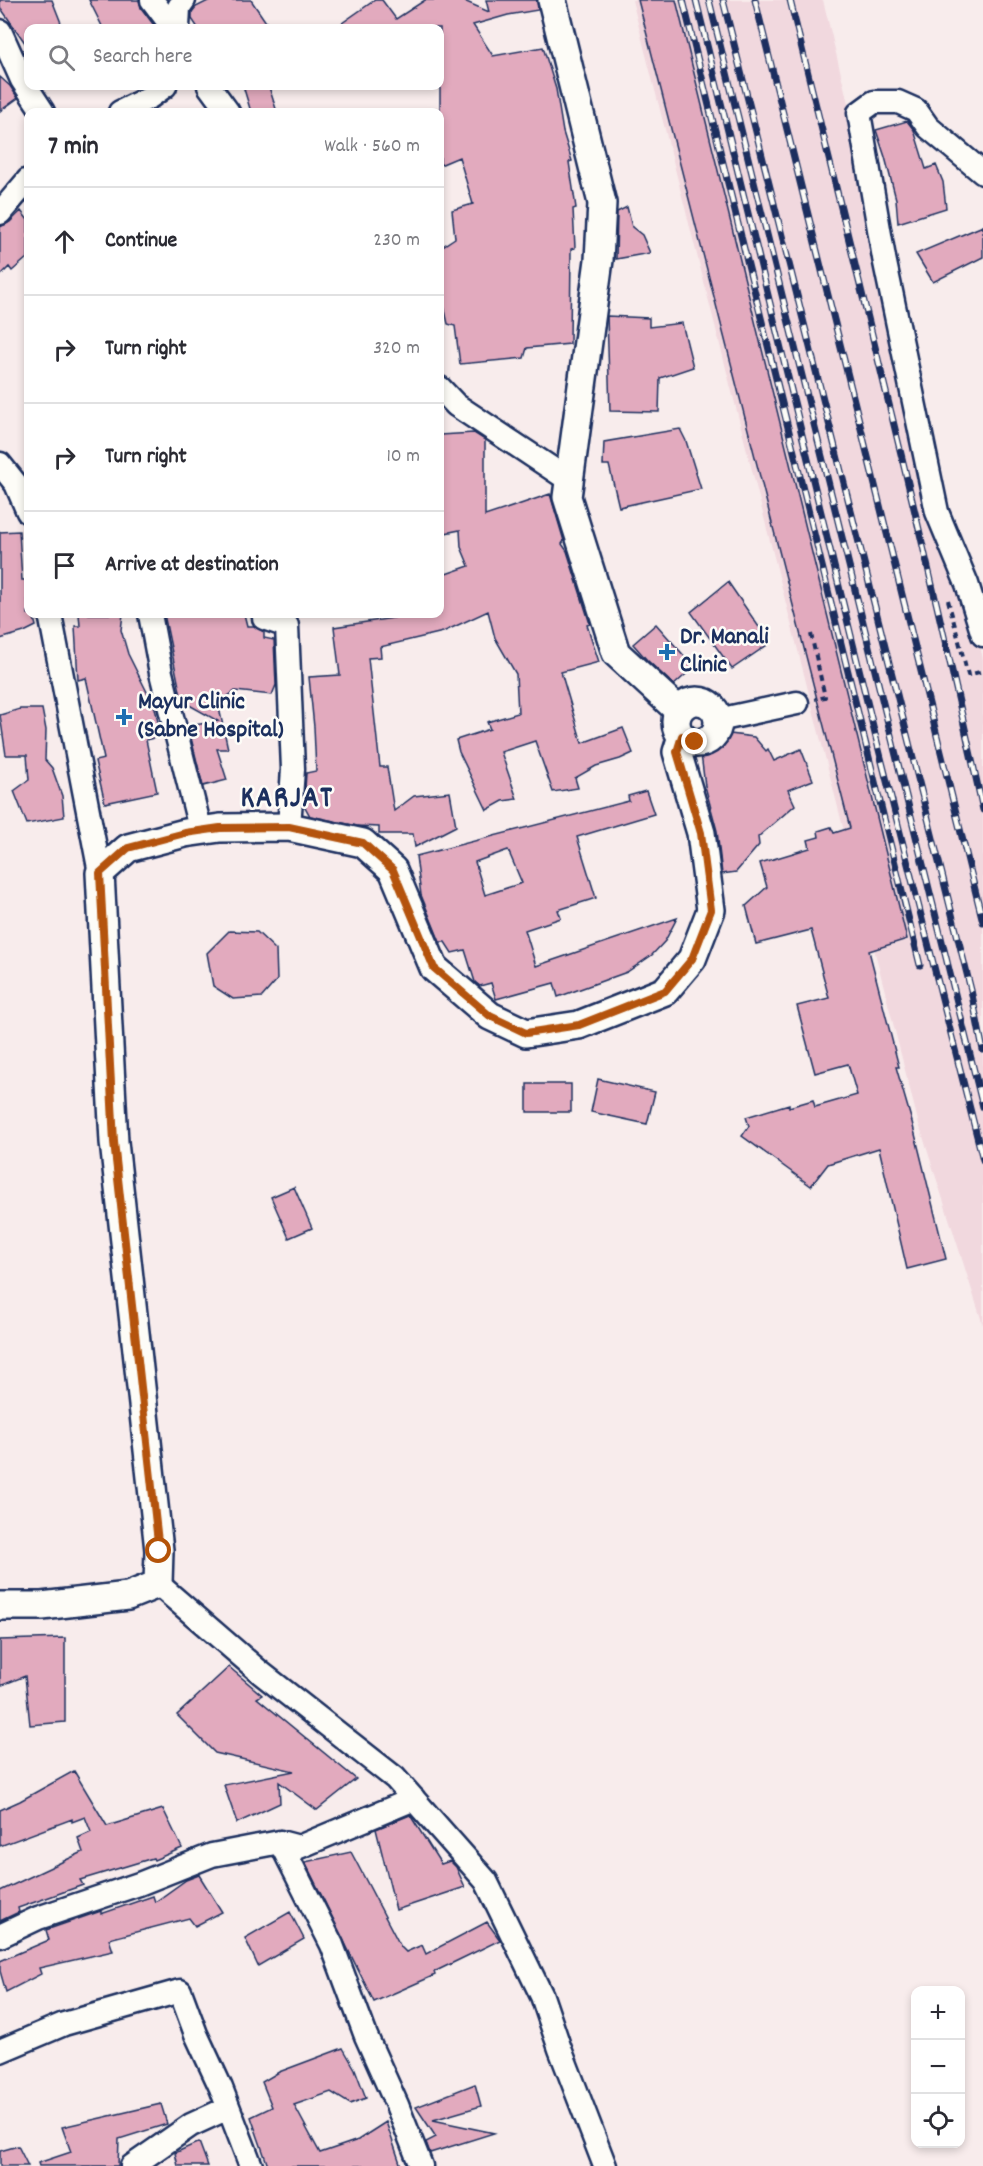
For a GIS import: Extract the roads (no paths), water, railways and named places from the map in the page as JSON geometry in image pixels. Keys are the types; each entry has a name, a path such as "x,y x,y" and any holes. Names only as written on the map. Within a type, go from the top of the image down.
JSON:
{"street":[{"path":"152,0 170,24"},
{"path":"178,24 179,7 184,0"},
{"path":"552,0 602,203 599,260 567,497 616,653 680,724"},
{"path":"0,31 24,83"},
{"path":"29,90 40,108"},
{"path":"128,108 160,90"},
{"path":"212,90 225,108"},
{"path":"983,172 928,127 916,110 898,102 874,102 859,113 884,258 938,512 967,584 983,635"},
{"path":"0,213 24,185"},
{"path":"444,392 456,405 569,480"},
{"path":"0,464 16,484 24,503"},
{"path":"51,618 100,873 114,1142 159,1551 158,1584"},
{"path":"151,618 161,672 202,831"},
{"path":"264,618 287,626 293,769 289,827"},
{"path":"100,873 128,848 185,833 220,828 289,827 363,843 393,870 434,968 490,1016 526,1033 579,1025 665,991 692,959 711,910 701,833 677,752 680,724 688,702 701,701 713,708 718,720 797,703"},
{"path":"0,1606 42,1606 128,1596 158,1584"},
{"path":"158,1584 261,1673 395,1778 486,1881 542,1996 605,2166"},
{"path":"0,1936 38,1918 139,1884 212,1855 280,1842 299,1847 414,1799"},
{"path":"280,1842 332,1945 366,2036 397,2104 421,2166"},
{"path":"0,2051 64,2024 180,1991 250,2166"},
{"path":"132,2166 191,2125 228,2108"}],"railway":[{"path":"683,0 920,965"},
{"path":"696,0 874,730 983,1160"},
{"path":"709,0 983,1107"},
{"path":"723,0 971,990 983,1050"},
{"path":"755,0 983,922"},
{"path":"790,0 865,303 983,810"}],"place":[{"name":"Dr. Manali Clinic","path":"667,652"},
{"name":"Mayur Clinic (Sabne Hospital)","path":"124,717"}],"district":[{"name":"KARJAT","path":"287,800"}]}
